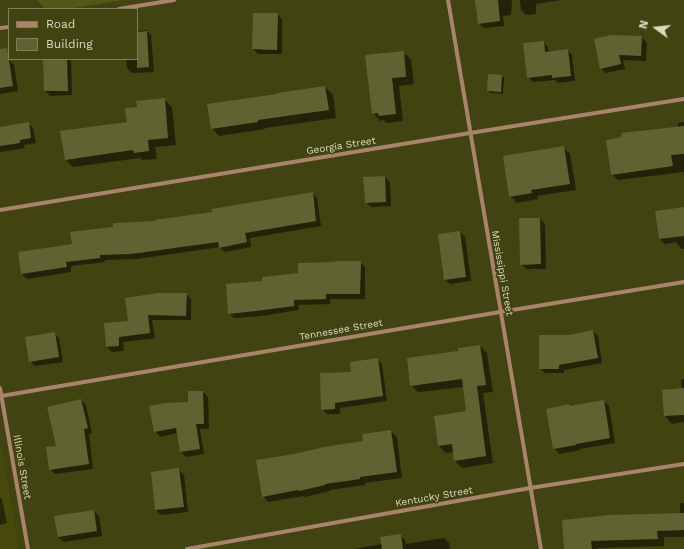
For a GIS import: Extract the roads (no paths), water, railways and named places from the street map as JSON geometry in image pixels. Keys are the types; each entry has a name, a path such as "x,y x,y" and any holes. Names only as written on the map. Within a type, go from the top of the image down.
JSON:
{"street":[{"path":"125,8 174,0"},
{"name":"Mississippi Street","path":"448,0 541,549"},
{"name":"Georgia Street","path":"0,210 684,99"},
{"name":"Tennessee Street","path":"1,396 684,282"},
{"name":"Illinois Street","path":"0,388 28,549"},
{"name":"Kentucky Street","path":"187,549 530,488 684,464"}]}
